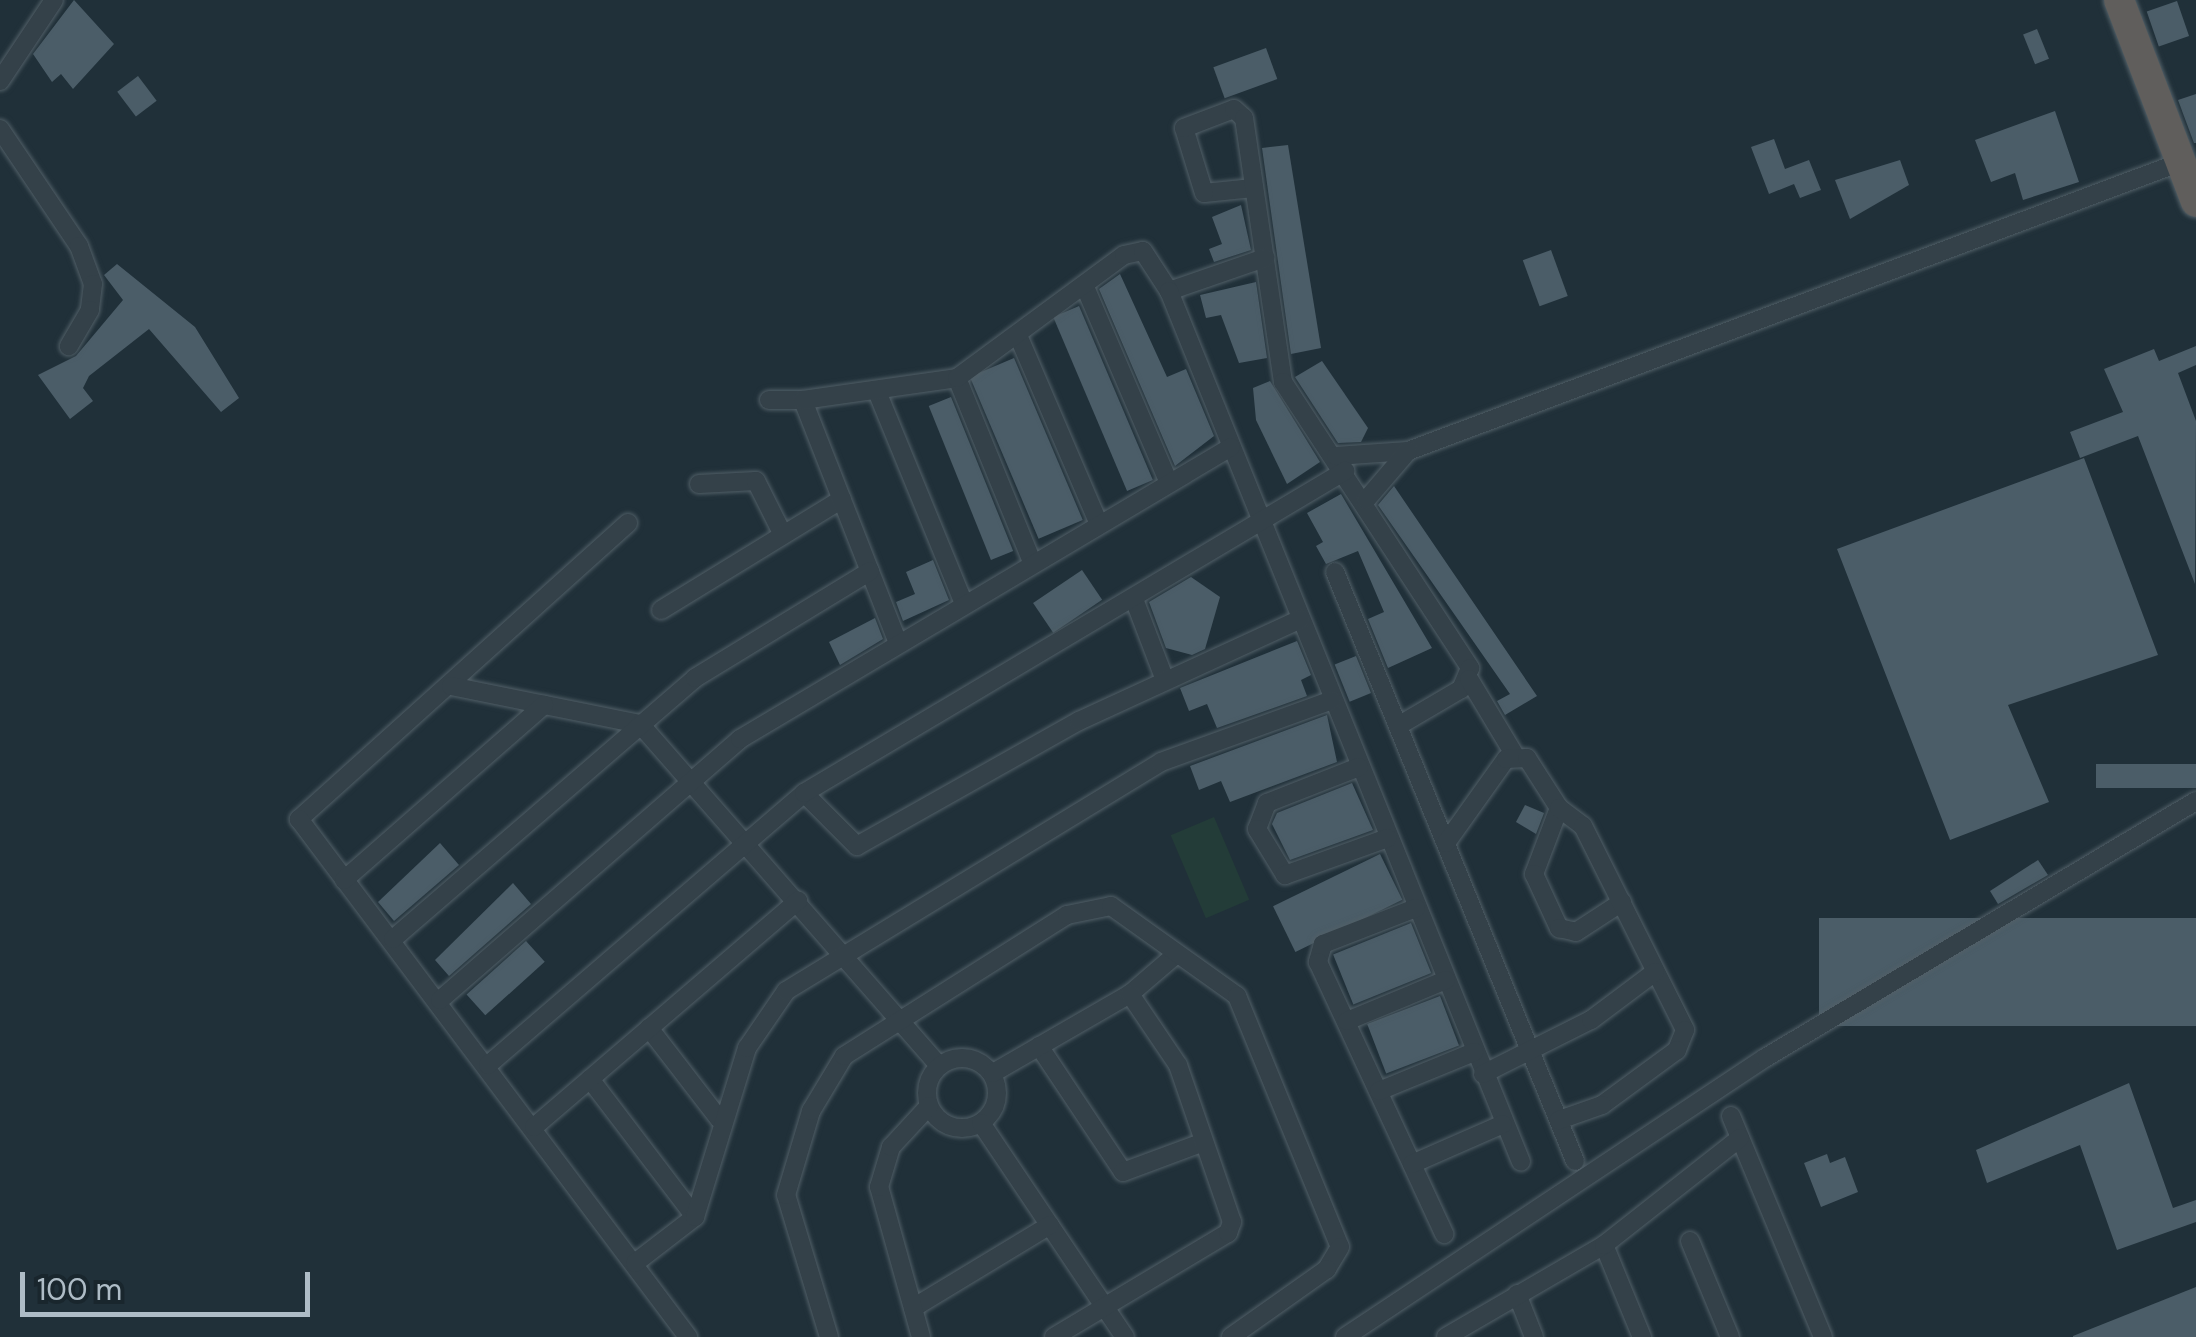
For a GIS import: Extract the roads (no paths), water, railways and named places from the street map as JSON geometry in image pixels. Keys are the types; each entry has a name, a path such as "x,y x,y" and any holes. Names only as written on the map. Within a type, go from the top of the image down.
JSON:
{"highway":[{"path":"2119,0 2196,202"}],"street":[{"path":"0,81 54,0"},
{"path":"1253,188 1204,193 1184,128 1241,112 1265,258 1283,382 1366,500 1514,754 1527,758 1559,808 1583,826 1655,972 1684,1042 1602,1105 1559,1120"},
{"path":"0,129 80,246 93,284 69,346"},
{"path":"488,1065 745,838 804,793 1261,522 1341,464 1408,451 2181,162"},
{"path":"769,400 878,394 957,378 1020,340 1085,287 1143,251 1169,291 1521,1162"},
{"path":"1169,291 1265,258"},
{"path":"1085,287 1169,483"},
{"path":"1020,340 1099,524"},
{"path":"957,378 1033,564"},
{"path":"878,394 964,604"},
{"path":"803,400 898,644"},
{"path":"440,1000 756,728 1231,446"},
{"path":"1366,500 1408,451"},
{"path":"699,484 756,480 783,535"},
{"path":"660,610 842,499"},
{"path":"628,523 451,686 299,818 440,1000 688,1337"},
{"path":"393,938 640,724 738,648 870,571"},
{"path":"1335,572 1575,1161"},
{"path":"1134,599 1164,680"},
{"path":"804,793 858,846 1164,680 1301,619"},
{"path":"1398,726 1469,680"},
{"path":"451,686 640,724 745,838 939,1065"},
{"path":"635,1263 695,1216 719,1119 747,1048 786,991 840,952 1161,762 1332,700"},
{"path":"344,880 544,705"},
{"path":"1446,843 1514,754"},
{"path":"1359,766 1267,803 1257,829 1285,875 1388,838"},
{"path":"1345,1337 1765,1058 2196,801"},
{"path":"1559,808 1534,874 1560,928 1576,932 1622,902"},
{"path":"534,1127 798,901"},
{"path":"829,1337 786,1195 811,1111 844,1056 898,1019 1089,906 1146,923 1173,957 1237,996 1340,1247 1327,1269 1231,1337"},
{"path":"1416,908 1318,952 1444,1234"},
{"path":"992,1073 1130,994 1173,957"},
{"path":"1484,1074 1532,1054 1655,972"},
{"path":"1347,1021 1446,980"},
{"path":"1054,1337 1107,1310 1228,1233 1178,1065 1130,994"},
{"path":"649,1028 719,1119"},
{"path":"1039,1046 1124,1172 1135,1176 1201,1143"},
{"path":"1379,1091 1474,1052"},
{"path":"939,1065 967,1058 992,1073 998,1091 982,1123"},
{"path":"922,1337 879,1187 891,1147 929,1106 939,1065"},
{"path":"590,1079 695,1216"},
{"path":"929,1106 951,1127 982,1123"},
{"path":"1731,1116 1823,1337"},
{"path":"982,1123 1125,1337"},
{"path":"1412,1164 1504,1124"},
{"path":"1446,1337 1604,1245 1740,1138"},
{"path":"913,1308 1050,1225"},
{"path":"1690,1240 1730,1337"},
{"path":"1604,1245 1642,1337"},
{"path":"1517,1294 1534,1337"}]}
